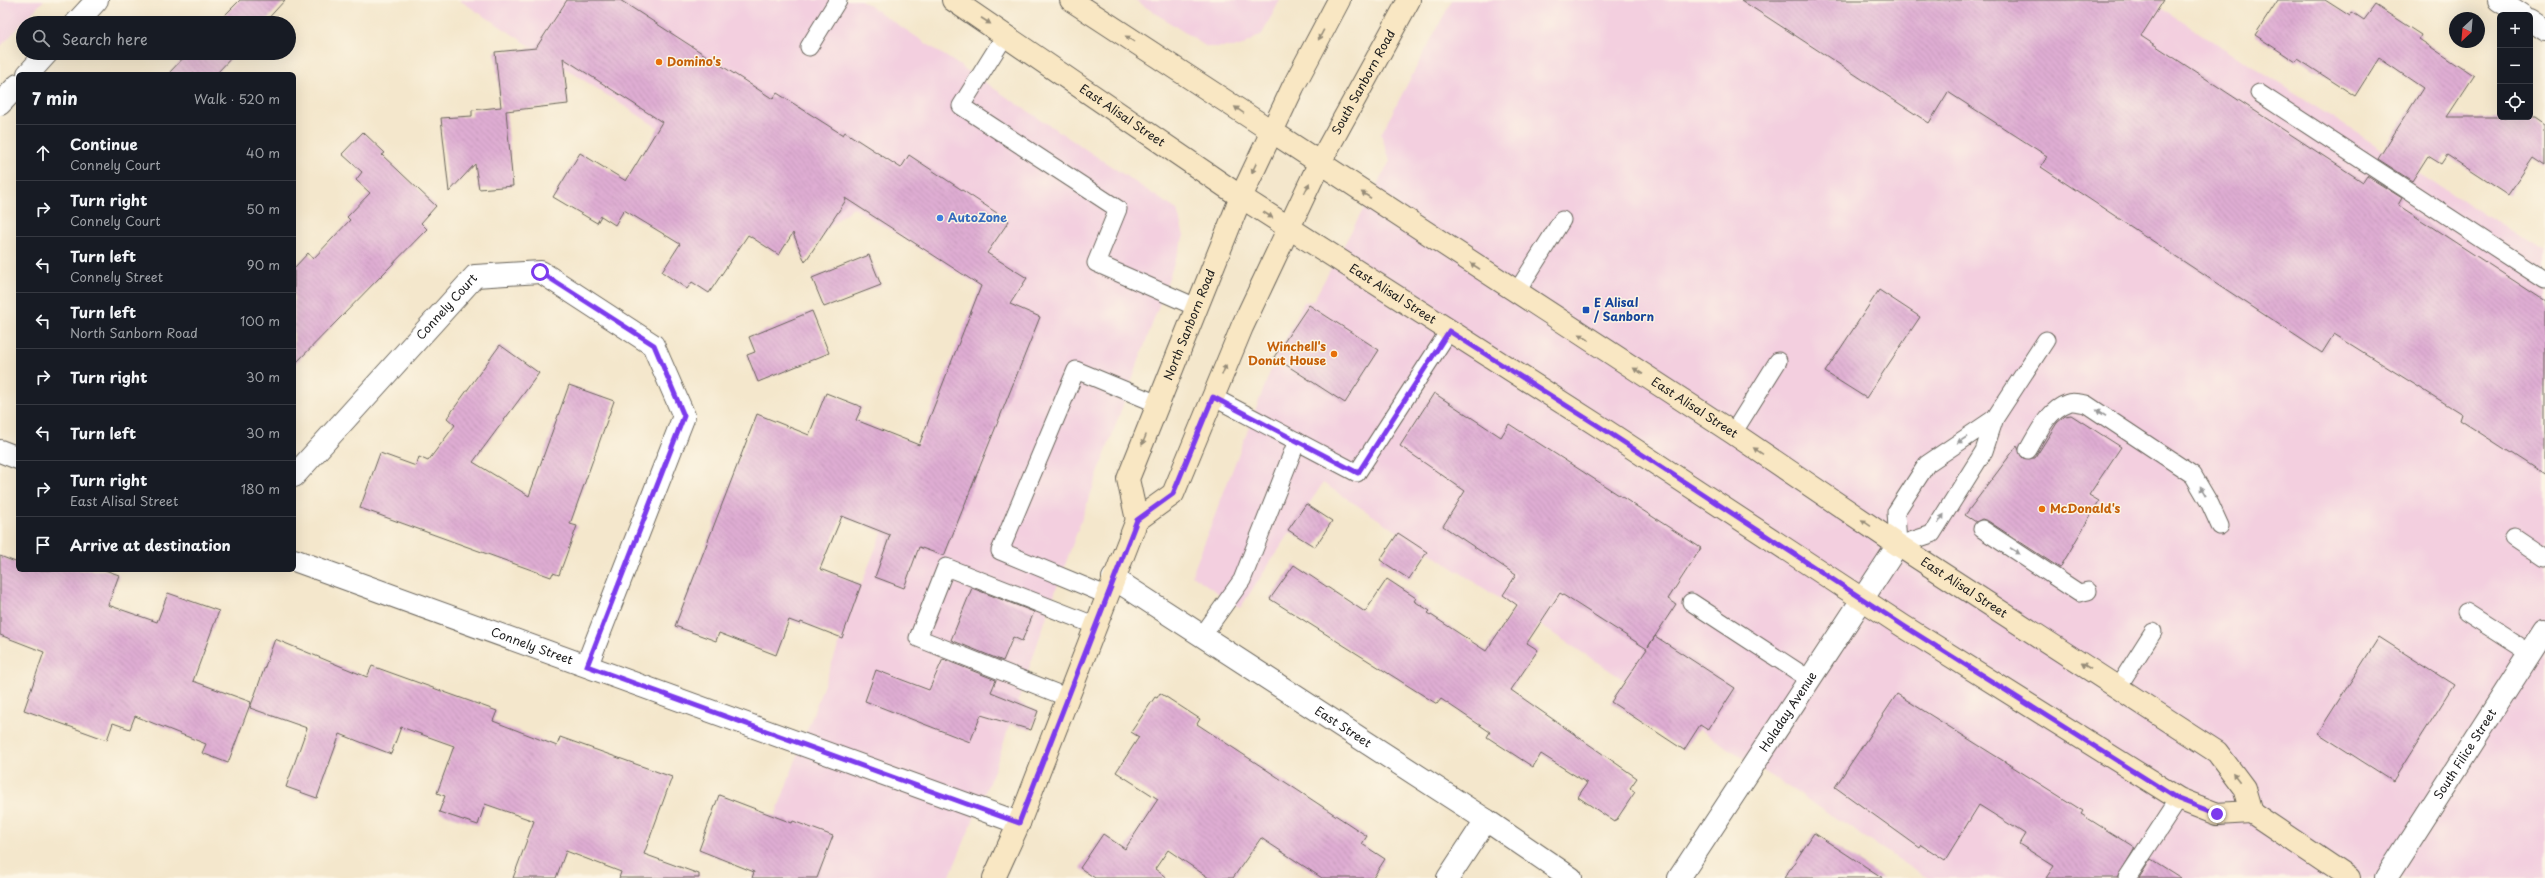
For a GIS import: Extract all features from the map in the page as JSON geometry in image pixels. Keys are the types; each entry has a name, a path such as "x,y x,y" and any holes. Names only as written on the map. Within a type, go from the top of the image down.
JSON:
{"main road":[{"name":"East Alisal Street","path":"953,0 1006,34 1241,197 1608,432 1862,599 2178,799 2217,814 2252,812 2244,788 2217,752 1898,545 1733,433 1270,132 1072,0"},
{"path":"1270,132 1339,0"},
{"name":"South Sanborn Road","path":"1319,164 1409,0"},
{"name":"North Sanborn Road","path":"1137,520 1128,479 1241,197 1270,132"},
{"path":"994,878 1019,823 1066,696 1109,586 1137,520 1173,494 1242,327 1319,164"},
{"path":"2252,812 2349,878"}],"street":[{"path":"82,16 97,0"},
{"path":"2517,9 2545,30"},
{"path":"30,72 41,60"},
{"path":"0,104 16,86"},
{"name":"Connely Court","path":"296,474 475,276 540,272 654,345 684,416 587,666"},
{"path":"0,451 16,457"},
{"name":"Holaday Avenue","path":"1679,878 1898,545"},
{"name":"Connely Street","path":"296,561 1019,823"},
{"name":"East Street","path":"1109,586 1202,636 1486,820 1571,878"},
{"name":"South Filice Street","path":"2386,878 2545,630"},
{"path":"1448,878 1486,820"}],"lane":[{"path":"808,47 838,0"},
{"path":"1006,34 961,106 1118,209 1096,263 1196,307"},
{"path":"2260,93 2545,280"},
{"path":"1516,293 1562,220"},
{"path":"1213,397 1358,473 1449,331"},
{"path":"1995,418 1927,464 1896,512 1898,545 1932,534 1984,451 1995,418 2046,340"},
{"path":"1733,433 1778,361"},
{"path":"1109,586 1000,551 1076,370 1158,404"},
{"path":"2028,450 2045,422 2055,410 2069,402 2086,404 2194,475 2220,526"},
{"path":"1202,636 1242,580 1297,441"},
{"path":"1982,529 2079,593 2088,591"},
{"path":"2514,537 2545,558"},
{"path":"1066,696 918,638 932,602 946,567 1094,625"},
{"path":"1692,602 1809,680"},
{"path":"2466,612 2530,653"},
{"path":"2118,687 2153,632"},
{"path":"2127,878 2178,799"}],"shaded area":[{"path":"0,0 44,0 29,16 16,16 16,30 0,47"},
{"path":"459,0 861,0 1177,210 1184,236 1052,601 995,768 949,878 752,878 861,585 980,287 853,207 822,233"},
{"path":"1135,0 1280,0 1262,34 1240,47 1207,47"},
{"path":"1452,0 2148,0 2545,253 2545,878 1927,878 1323,483 1240,608 1192,575 1272,367 1304,302 1313,301 1390,161 1381,134"}],"building":[{"path":"240,0 285,0 270,16 224,16"},
{"path":"567,0 620,0 773,99 777,93 843,135 845,132 901,168 909,155 1009,221 987,253 1027,278 1010,304 1040,317 944,556 919,547 904,588 875,577 890,535 842,516 820,569 861,585 842,638 801,622 800,624 789,620 776,655 719,633 716,641 675,626 757,414 809,435 826,393 862,407 856,420 919,445 981,286 845,198 846,200 805,262 793,233 779,255 748,235 709,293 692,282 687,289 662,272 680,244 624,210 615,225 601,216 597,223 553,197 580,153 626,181 662,122 563,58 568,104 506,111 513,186 479,189 475,164 449,192 441,118 472,116 472,110 501,107 495,52 536,48"},
{"path":"1741,0 2164,0 2141,36 2363,182 2367,176 2402,198 2398,205 2545,301 2545,475 2460,420 2462,414 2334,334 2322,353 2041,167 2047,156 1948,92 1929,123"},
{"path":"2278,0 2325,0 2350,16 2352,12 2364,20 2375,5 2421,35 2419,39 2474,76 2447,117 2497,117 2497,120 2533,120 2533,117 2535,117 2545,124 2545,166 2533,158 2508,195 2447,155 2441,164 2428,156 2412,181 2378,159 2423,88 2379,58 2355,96 2298,59 2296,62 2255,35"},
{"path":"181,60 229,60 218,72 170,72"},
{"path":"363,132 385,153 382,155 436,206 421,223 427,229 296,363 296,266 308,253 313,259 350,220 347,217 370,193 356,180 362,172 342,154"},
{"path":"869,255 881,285 824,307 812,278"},
{"path":"1879,290 1920,317 1866,398 1825,372"},
{"path":"1309,305 1379,350 1345,403 1274,357"},
{"path":"812,311 829,353 758,382 747,355 755,352 749,337"},
{"path":"500,345 539,373 473,462 529,496 569,385 614,401 570,524 577,526 559,575 553,573 551,577 360,508 380,453 416,466 419,457 428,461 455,425 447,418"},
{"path":"1434,393 1501,437 1509,424 1701,548 1668,599 1676,604 1655,636 1735,688 1708,730 1700,725 1684,750 1611,702 1647,649 1560,593 1527,643 1538,650 1511,690 1637,778 1630,788 1635,792 1615,822 1578,797 1587,783 1541,754 1533,767 1487,737 1490,732 1441,699 1437,704 1270,599 1294,565 1365,612 1387,579 1416,598 1414,601 1430,611 1428,613 1486,651 1517,605 1503,595 1516,575 1443,526 1465,491 1400,446"},
{"path":"2071,415 2121,447 2089,495 2099,501 2060,568 1988,521 1982,519 1976,522 1965,515 2017,446 2023,458 2035,458 2057,423 2065,416"},
{"path":"1306,504 1332,521 1315,547 1288,530"},
{"path":"1398,533 1427,552 1409,579 1380,560"},
{"path":"0,556 16,562 16,572 111,572 119,575 108,605 157,622 168,593 219,611 193,681 251,702 228,763 202,753 206,744 135,716 130,729 113,723 107,740 24,710 44,652 0,635"},
{"path":"972,588 1034,612 1022,641 1013,637 1003,661 951,640"},
{"path":"2379,637 2454,685 2393,781 2318,733"},
{"path":"275,639 367,677 372,666 497,711 493,721 557,746 560,737 672,777 644,854 699,874 699,878 619,878 621,872 566,851 556,878 513,878 534,821 485,804 478,825 439,812 445,796 437,793 454,746 401,727 391,754 340,734 317,798 286,787 307,728 250,708"},
{"path":"943,659 996,680 991,692 1038,711 1031,730 981,715 970,742 865,701 876,670 929,690"},
{"path":"1160,693 1200,719 1197,724 1367,836 1362,844 1385,859 1373,878 1322,878 1261,838 1233,878 1209,878 1168,850 1155,869 1167,878 1095,878 1080,868 1103,834 1125,849 1158,799 1116,772 1139,737 1131,732 1155,697 1157,698"},
{"path":"1897,694 2083,811 2081,814 2135,848 2117,878 2046,878 2054,866 2019,844 2025,834 1979,805 1945,860 1922,845 1920,848 1835,787"},
{"path":"719,795 792,823 793,821 833,836 817,878 752,878 754,872 699,850"},
{"path":"1814,833 1883,878 1784,878"},
{"path":"2151,859 2181,878 2139,878"}],"place":[{"name":"Domino's","path":"659,62"},
{"name":"AutoZone","path":"940,218"},
{"name":"E Alisal / Sanborn","path":"1586,310"},
{"name":"Winchell's Donut House","path":"1334,354"},
{"name":"McDonald's","path":"2042,509"}],"route":[{"path":"540,272 654,345 684,416 587,666 1019,823 1066,696 1137,520 1173,494 1213,397 1358,473 1449,331 1608,432 1823,574 2178,799 2217,814"}]}
